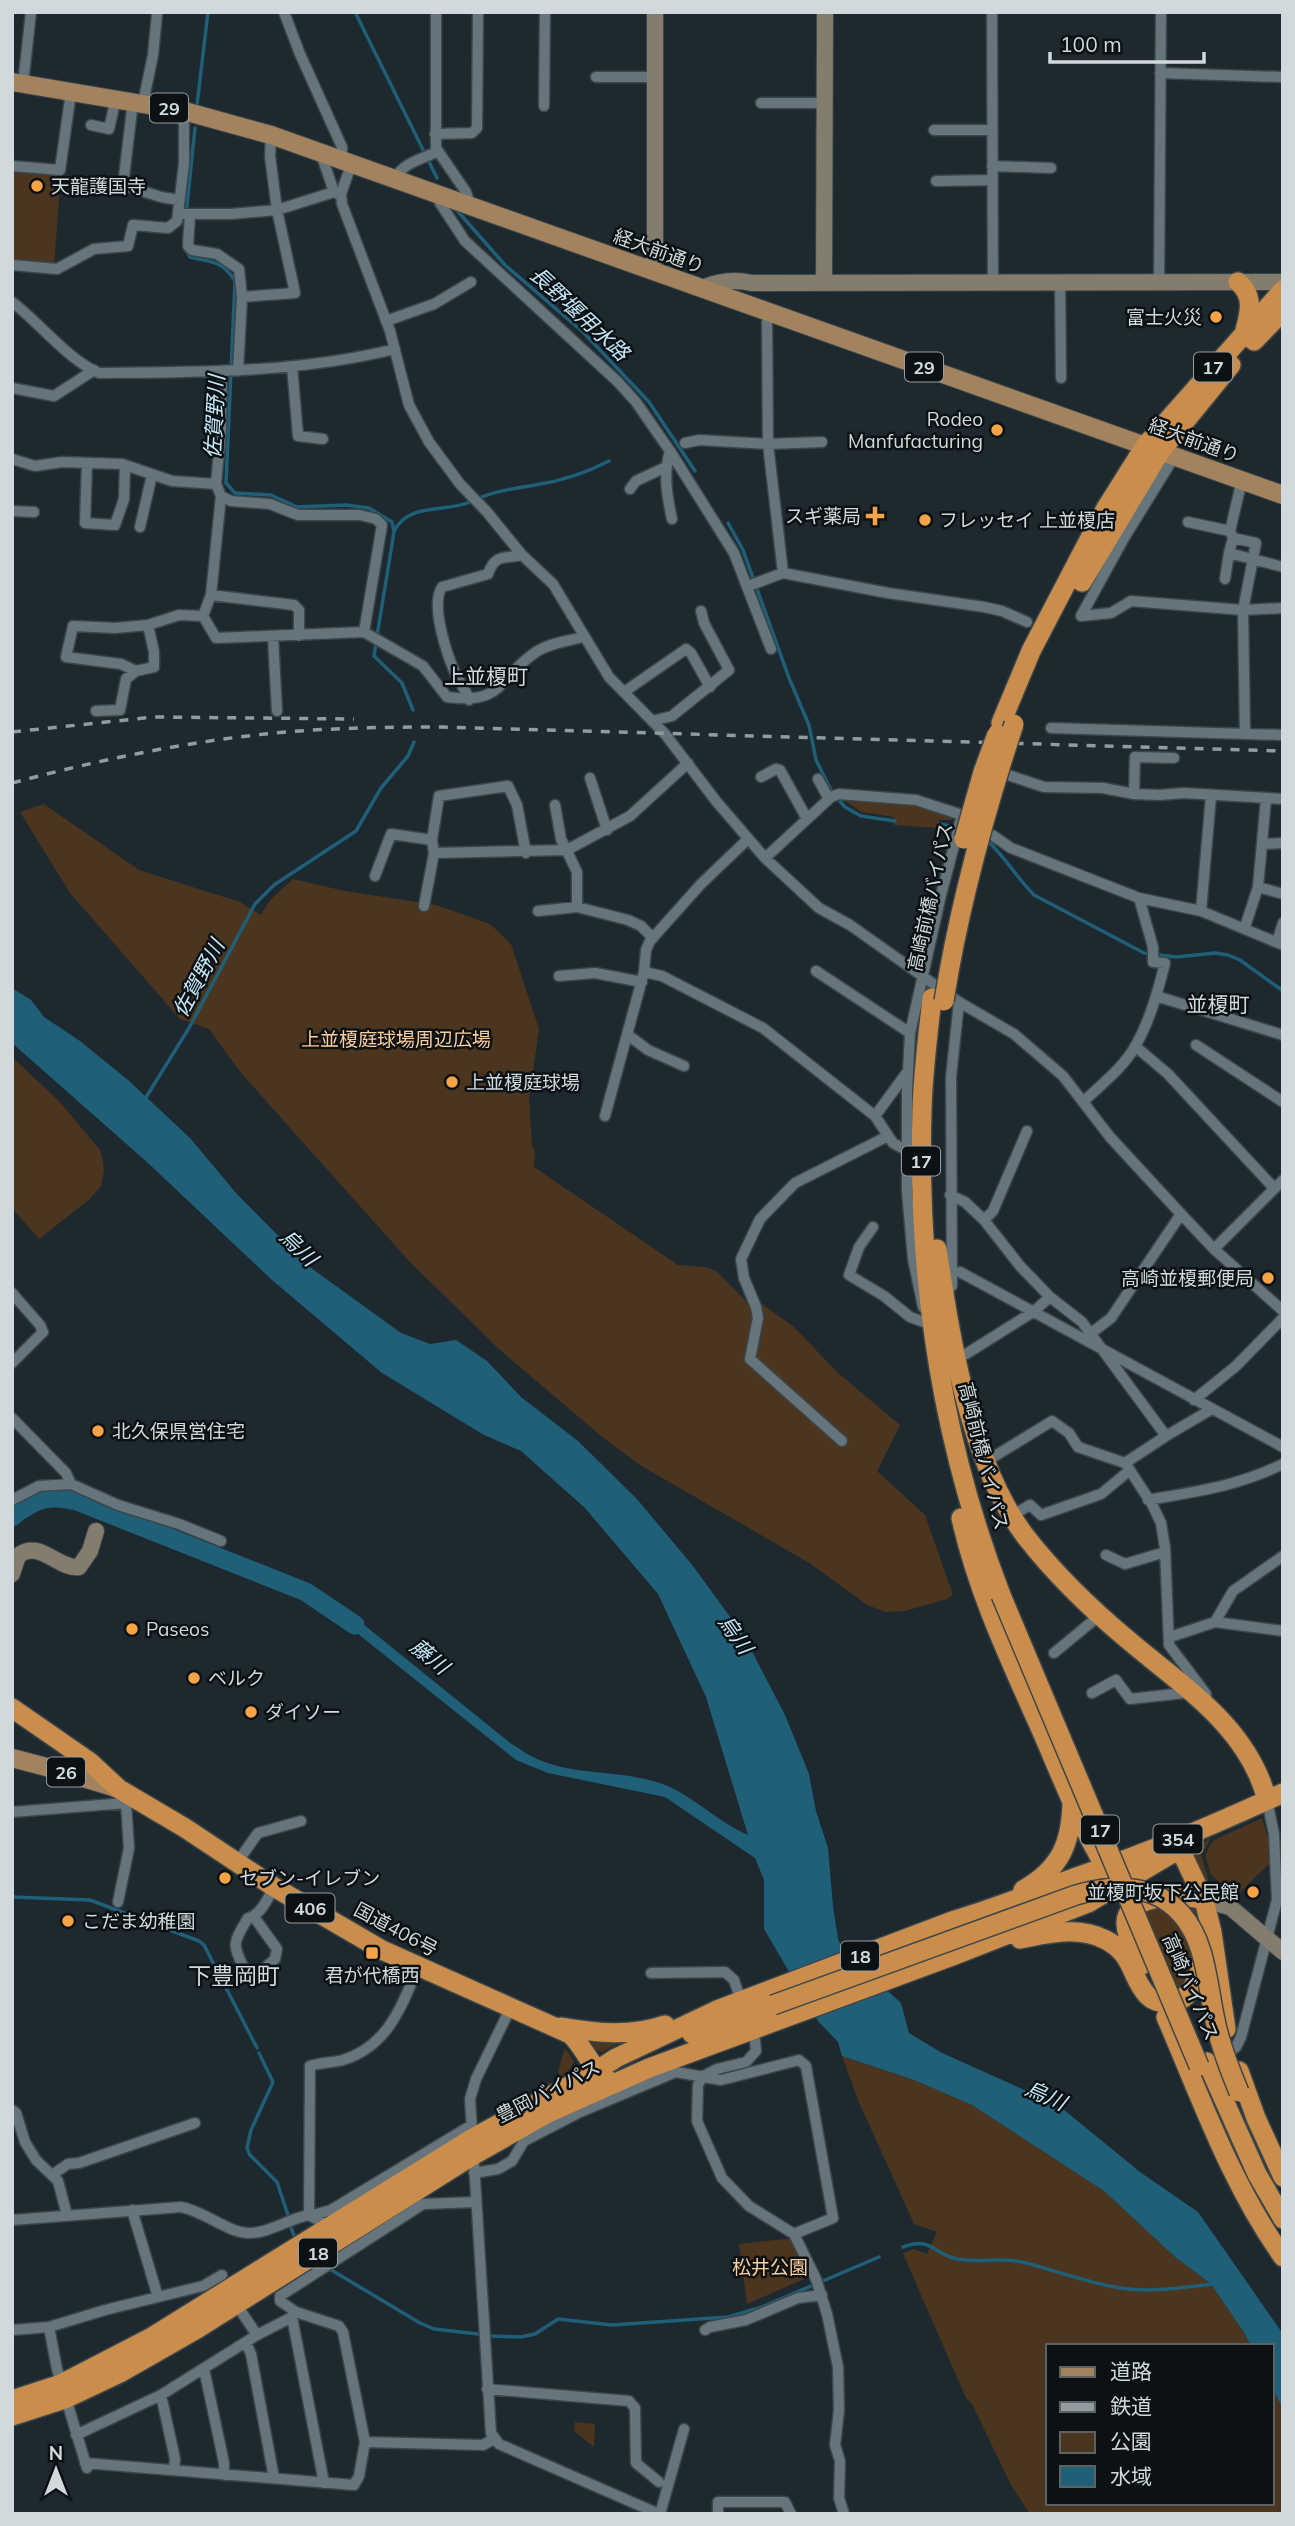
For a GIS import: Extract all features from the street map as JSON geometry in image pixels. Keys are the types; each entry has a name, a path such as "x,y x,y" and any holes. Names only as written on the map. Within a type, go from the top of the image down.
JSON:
{"highway":[{"path":"1238,282 1247,291 1250,303 1243,334"},
{"name":"高崎前橋バイパス","path":"1006,1592 973,1515 949,1418 932,1325 921,1182 922,1107 945,1000 956,932 1008,723 1090,565 1160,452 1243,334 1283,290"},
{"name":"高崎前橋バイパス","path":"1160,452 1237,359 1283,311"},
{"name":"高崎前橋バイパス","path":"945,1000 934,1140 937,1281 944,1344 960,1427 979,1464 1006,1592"},
{"name":"17","path":"937,1249 956,1358 979,1464 1038,1551 1100,1615 1200,1699 1247,1750 1261,1779 1275,1797"},
{"name":"17","path":"949,1418 948,1445 953,1479 983,1596 1072,1801 1117,1872 1138,1875"},
{"name":"高崎バイパス","path":"1006,1592 1245,2170 1283,2238"},
{"name":"国道406号","path":"12,1708 90,1762 125,1796 185,1828 274,1887 418,1968 570,2034 580,2044 596,2071"},
{"name":"354","path":"1138,1875 1239,1815 1275,1797"},
{"path":"954,1920 1017,1893 1040,1879 1057,1860 1070,1834 1072,1801"},
{"name":"354","path":"1112,1865 1239,1815"},
{"path":"1112,1865 1143,1859 1167,1849 1180,1849 1205,1907 1231,2051 1256,2119 1283,2177"},
{"name":"豊岡バイパス","path":"12,2416 63,2391 331,2227 472,2149 954,1920 990,1910 1112,1865"},
{"name":"豊岡バイパス","path":"12,2400 63,2391 120,2373 236,2304 472,2149 617,2058 717,2010 773,2005 955,1955 1094,1900 1138,1875"},
{"path":"773,2005 1076,1895 1099,1888 1139,1888 1173,1907 1187,1922 1196,1938 1204,1961 1221,2045 1283,2195"},
{"path":"1205,1907 1191,1896 1145,1902 1131,1911 1127,1918 1127,1929 1234,2175 1266,2234 1283,2257"},
{"path":"1118,1943 1149,1997 1162,2003 1174,2003 1188,1992 1199,1974 1206,1946 1205,1907"},
{"path":"955,1955 1040,1928 1065,1924 1097,1928 1142,1965"},
{"name":"18","path":"596,2071 773,2005"},
{"name":"406","path":"555,2026 601,2033 625,2033 657,2028 717,2010"},
{"name":"高崎バイパス","path":"1203,2064 1257,2174 1283,2219"},
{"path":"596,2071 611,2078 624,2079"}],"main road":[{"name":"経大前通り","path":"18,83 184,111 271,135 1283,495"},
{"name":"26","path":"12,1758 54,1769 125,1796"}],"street":[{"path":"18,83 32,12"},
{"path":"284,12 342,147 346,163 337,193"},
{"path":"395,179 397,174 430,155 435,134 436,12"},
{"path":"435,134 472,133 477,128 478,12"},
{"path":"544,106 545,12"},
{"path":"652,270 655,255 655,12"},
{"path":"824,283 825,12"},
{"path":"992,12 993,282"},
{"path":"1158,282 1161,12"},
{"path":"91,125 109,129 131,101 153,55 157,14"},
{"path":"1160,74 1283,77"},
{"path":"596,77 655,77"},
{"path":"12,166 60,170 71,92"},
{"path":"131,101 123,185 179,200"},
{"path":"761,103 824,103"},
{"path":"184,111 184,164 179,200 184,214 188,246 192,250 218,254 239,269 242,298 221,430 216,484 221,496 211,595 203,616"},
{"path":"934,130 992,130"},
{"path":"242,298 295,293 276,210 270,156 271,135"},
{"path":"321,154 386,321 410,405 429,442 460,484 522,555 553,584 609,677 666,734 747,839 765,858 819,908 850,925 923,978 945,1000 1014,1034 1063,1076 1111,1137 1181,1214 1214,1249 1283,1311"},
{"path":"430,155 466,192 464,203"},
{"path":"992,166 1051,168"},
{"path":"936,181 992,180"},
{"path":"12,265 57,269 94,249 128,246 133,225 169,228 184,214 276,210 337,193"},
{"path":"438,194 452,223 465,240 630,394 670,451 753,584 771,649"},
{"path":"386,321 434,304 471,282"},
{"path":"702,288 725,282 1283,282"},
{"path":"1060,282 1061,378"},
{"path":"726,297 733,286 752,283"},
{"path":"13,306 51,335 82,365 99,373 230,371 292,366 349,360 395,349"},
{"path":"769,313 768,444 783,573"},
{"path":"292,366 298,436 323,439"},
{"path":"12,388 54,396 94,370"},
{"path":"685,443 693,440 768,444 822,442"},
{"path":"670,451 666,467 667,495 673,519"},
{"path":"1160,452 1124,538 1081,617 1111,612 1131,601 1243,610 1283,608"},
{"path":"12,459 35,466 62,462 125,465 172,481 216,484"},
{"path":"87,463 85,523 115,525 124,499 125,465"},
{"path":"630,489 636,481 666,467"},
{"path":"140,527 152,475"},
{"path":"1225,579 1241,480"},
{"path":"221,496 232,502 270,504 298,515 360,515 376,519 383,525 365,633"},
{"path":"12,510 34,512"},
{"path":"1188,522 1256,544 1243,610 1245,734"},
{"path":"1229,553 1283,567"},
{"path":"469,700 447,649 439,621 437,594 442,587 488,574 496,559 522,555"},
{"path":"753,584 783,573 888,593 984,607 1002,611 1027,622"},
{"path":"211,595 294,605 299,610 299,636"},
{"path":"652,721 673,716 729,670 704,623 701,611"},
{"path":"136,671 121,664 66,657 73,626 116,628 148,625 180,615 203,616"},
{"path":"203,616 216,638 365,633 423,666 447,697 469,700 484,697 501,686 538,651 583,637"},
{"path":"96,711 120,710 125,679 136,671 154,667 154,652 148,625"},
{"path":"273,637 277,711"},
{"path":"624,692 686,649 710,687"},
{"path":"1051,728 1283,735"},
{"path":"1134,794 1135,757 1174,758"},
{"path":"434,853 567,850 629,816 688,763"},
{"path":"932,1325 922,1305 913,1259 907,1191 911,1033 960,822 978,767 1044,787 1103,788 1134,794 1184,793 1283,799"},
{"path":"761,777 776,769 780,770 807,819"},
{"path":"590,778 607,830"},
{"path":"818,779 833,797"},
{"path":"424,906 434,853 432,840 439,796 508,786 517,805 526,853"},
{"path":"1201,911 1212,796"},
{"path":"765,858 833,797 916,800 960,822"},
{"path":"1245,928 1258,887 1266,799"},
{"path":"555,805 561,839 577,872 577,907"},
{"path":"376,876 391,834 432,840"},
{"path":"992,835 1011,848 1139,898 1201,911 1280,943 1283,923"},
{"path":"606,1116 643,977 646,950 653,938 701,884 747,839"},
{"path":"1263,844 1283,843"},
{"path":"1258,887 1283,894"},
{"path":"1084,1101 1114,1074 1135,1046 1156,996 1156,958 1139,898"},
{"path":"538,911 577,907 628,920 641,926 653,938"},
{"path":"816,971 911,1033"},
{"path":"559,976 595,973 662,976 763,1028 875,1116 893,1143 910,1152"},
{"path":"1156,996 1283,1035"},
{"path":"945,1000 951,1077 945,1154 950,1195 956,1358 1032,1312 1050,1297"},
{"path":"628,1035 648,1050 684,1066"},
{"path":"1196,1045 1283,1102"},
{"path":"1135,1046 1168,1074 1274,1188"},
{"path":"875,1116 908,1071"},
{"path":"984,1220 993,1211 1027,1131"},
{"path":"842,1441 750,1359 758,1318 744,1278 741,1259 760,1219 795,1183 888,1136"},
{"path":"1214,1249 1283,1180"},
{"path":"950,1195 965,1202 984,1220 1020,1266 1050,1297 1082,1322 1166,1436"},
{"path":"1090,1334 1111,1318 1181,1214"},
{"path":"873,1227 859,1247 849,1275 884,1296 910,1317 932,1325"},
{"path":"960,1272 1283,1447"},
{"path":"12,1293 43,1332 12,1363"},
{"path":"1194,1399 1236,1366 1283,1318"},
{"path":"1013,1515 1030,1505 1041,1515 1101,1494 1128,1467 1166,1436 1212,1409"},
{"path":"12,1418 66,1473 71,1484"},
{"path":"979,1464 1052,1422 1069,1433 1078,1447 1128,1467 1152,1504 1161,1523 1165,1552 1169,1645 1206,1693 1200,1699 1130,1699 1116,1680 1092,1692"},
{"path":"1148,1500 1209,1491 1252,1479 1283,1464"},
{"path":"12,1500 38,1486 71,1484 221,1541"},
{"path":"12,1574 18,1556 27,1551 48,1554 71,1567 79,1567 90,1551 96,1531"},
{"path":"1106,1555 1125,1564 1165,1552"},
{"path":"1215,1622 1233,1591 1283,1556"},
{"path":"1054,1653 1100,1615"},
{"path":"1170,1637 1215,1622 1283,1631"},
{"path":"12,1812 125,1796 129,1848 118,1902"},
{"path":"1231,2051 1241,2037 1274,1915 1277,1890 1275,1797"},
{"path":"236,1864 258,1833 301,1821"},
{"path":"254,1917 277,1949 275,1959 256,1976 246,1973 235,1940 248,1918 254,1917 274,1887"},
{"path":"1205,1907 1230,1907 1283,1952"},
{"path":"311,2215 310,2066 346,2059 385,2033 398,2016 418,1968"},
{"path":"651,1973 725,1972 734,1980 738,1992"},
{"path":"510,2009 472,2089 472,2149 487,2389 494,2439 499,2444 659,2514 684,2429"},
{"path":"755,2040 756,2052 751,2059 717,2069 702,2077 698,2085 696,2121 722,2178 749,2206 794,2234 819,2286 838,2367 839,2410 835,2445 840,2461 839,2498 844,2514"},
{"path":"472,2149 498,2169 512,2161 524,2141 612,2098 676,2072 722,2080 799,2060 806,2066 833,2218 794,2234"},
{"path":"12,2110 16,2113 25,2142 36,2160 58,2181 67,2215"},
{"path":"52,2175 68,2164 79,2163 195,2123"},
{"path":"12,2220 132,2210 191,2209 244,2233 264,2231 294,2218 331,2210 472,2149"},
{"path":"49,2327 63,2391 86,2465 354,2485 359,2476 365,2442 343,2332 339,2326 294,2315 280,2301 280,2296 423,2204 477,2202"},
{"path":"132,2210 158,2297"},
{"path":"311,2215 331,2227"},
{"path":"12,2330 49,2327 203,2286 222,2275"},
{"path":"705,2330 753,2318 819,2286"},
{"path":"236,2304 257,2335"},
{"path":"76,2435 161,2395 294,2315"},
{"path":"294,2315 324,2483"},
{"path":"246,2343 251,2354 274,2478"},
{"path":"204,2369 224,2474"},
{"path":"487,2389 629,2401 635,2408 636,2463 659,2482"},
{"path":"161,2395 175,2459 174,2470"},
{"path":"365,2442 483,2445 494,2439"},
{"path":"718,2514 718,2502 785,2502 791,2514"}],"green space":[{"path":"14,170 61,173 54,266 12,261"},
{"path":"841,798 910,802 952,814 952,820 939,820 938,828 894,825 894,817 861,812"},
{"name":"上並榎庭球場周辺広場","path":"44,804 139,870 240,902 261,915 270,900 293,879 345,891 436,905 490,924 511,944 539,1029 529,1099 532,1146 535,1150 534,1167 678,1265 706,1267 716,1271 750,1305 762,1304 794,1327 838,1373 900,1425 877,1471 925,1515 953,1595 905,1611 886,1612 867,1605 811,1564 640,1465 601,1436 499,1349 409,1261 241,1073 209,1029 180,1019 70,893 20,812"},
{"path":"12,1057 59,1101 100,1150 103,1161 101,1186 90,1199 39,1239 12,1208"},
{"path":"1262,1818 1268,1838 1269,1864 1236,1896 1211,1875 1205,1855 1214,1840"},
{"path":"1211,1838 1201,1855 1209,1891 1192,1852 1196,1846"},
{"path":"1196,1904 1204,1941 1180,1995 1140,1910"},
{"path":"582,2035 627,2039 602,2052 592,2050"},
{"path":"565,2048 574,2061 570,2069 560,2077 558,2071"},
{"path":"842,2056 914,2080 972,2105 1104,2191 1175,2257 1211,2284 1250,2344 1046,2344 1046,2505 1274,2505 1274,2392 1283,2409 1283,2514 1030,2514 1011,2485 972,2404 966,2398 903,2253 914,2249 927,2254 937,2232 914,2224 858,2100"},
{"name":"松井公園","path":"793,2238 811,2276 747,2304 739,2244"},
{"path":"575,2422 595,2424 594,2447 574,2431"}],"water":[{"name":"烏川","path":"12,988 31,1000 44,1017 80,1041 128,1080 190,1138 236,1193 307,1265 401,1333 430,1344 456,1340 487,1361 521,1397 578,1441 637,1499 693,1566 744,1636 785,1715 809,1774 816,1811 828,1848 833,1906 838,1939 843,1950 901,2003 909,2033 942,2053 1058,2105 1140,2172 1198,2212 1283,2334 1283,2409 1274,2392 1274,2344 1250,2344 1211,2284 1175,2257 1104,2191 972,2105 914,2080 842,2056 838,2042 818,2021 764,1929 764,1880 755,1858 665,1797 548,1773 516,1760 338,1618 335,1610 358,1620 509,1742 533,1757 557,1766 655,1781 680,1792 748,1835 706,1697 658,1594 585,1508 521,1451 484,1435 382,1373 272,1280 148,1163 12,1043"}],"waterway":[{"name":"佐賀野川","path":"197,105 208,12"},
{"name":"長野堰用水路","path":"355,12 437,178"},
{"name":"佐賀野川","path":"184,234 195,128"},
{"name":"長野堰用水路","path":"454,207 505,265 583,332 649,402 695,471"},
{"name":"佐賀野川","path":"185,249 190,257 221,266 235,281 226,483 235,493 271,495 297,507 346,505 369,508 392,522 394,532 377,636"},
{"path":"482,497 564,479 609,461"},
{"path":"394,531 401,522 418,512 470,502"},
{"name":"長野堰用水路","path":"728,523 743,550 789,678 809,725 816,760 832,792 845,807 861,816 895,821"},
{"name":"佐賀野川","path":"376,643 374,656 402,683 413,710"},
{"name":"佐賀野川","path":"145,1099 189,1028 255,904 274,885 356,831 381,788 408,756 414,742"},
{"name":"長野堰用水路","path":"939,824 957,827"},
{"name":"長野堰用水路","path":"987,840 1034,895 1144,953 1176,957 1215,953 1228,955 1240,960 1283,991"},
{"name":"藤川","path":"12,1517 35,1502 50,1498 77,1501 306,1592 355,1625"},
{"path":"12,1897 90,1900 199,1941 204,1945 257,2048"},
{"path":"259,2053 273,2082 251,2130 247,2148 250,2155 277,2182 288,2215"},
{"path":"290,2225 295,2238"},
{"path":"903,2247 913,2244 927,2245 957,2259 1022,2262 1108,2286 1132,2289 1167,2289 1213,2284"},
{"path":"490,2336 521,2337 535,2334 558,2319 612,2325 728,2317 762,2307 879,2257"},
{"path":"328,2268 420,2323 434,2329 478,2334"}],"tunnel":[{"path":"918,1154 940,1154"}],"railway":[{"path":"12,732 154,717 354,719"},
{"path":"12,783 106,760 201,742 331,729 441,727 1283,751"}],"place":[{"name":"天龍護国寺","path":"37,186"},
{"name":"富士火災","path":"1216,317"},
{"name":"Rodeo Manfufacturing","path":"997,430"},
{"name":"スギ薬局","path":"875,516"},
{"name":"フレッセイ 上並榎店","path":"925,520"},
{"name":"上並榎庭球場","path":"452,1082"},
{"name":"高崎並榎郵便局","path":"1268,1278"},
{"name":"北久保県営住宅","path":"98,1431"},
{"name":"Paseos","path":"132,1629"},
{"name":"ベルク","path":"194,1678"},
{"name":"ダイソー","path":"251,1712"},
{"name":"セブン-イレブン","path":"225,1878"},
{"name":"並榎町坂下公民館","path":"1253,1892"},
{"name":"こだま幼稚園","path":"68,1921"},
{"name":"君が代橋西","path":"372,1953"}],"district":[{"name":"上並榎町","path":"486,676"},
{"name":"並榎町","path":"1218,1004"},
{"name":"下豊岡町","path":"234,1975"}]}
